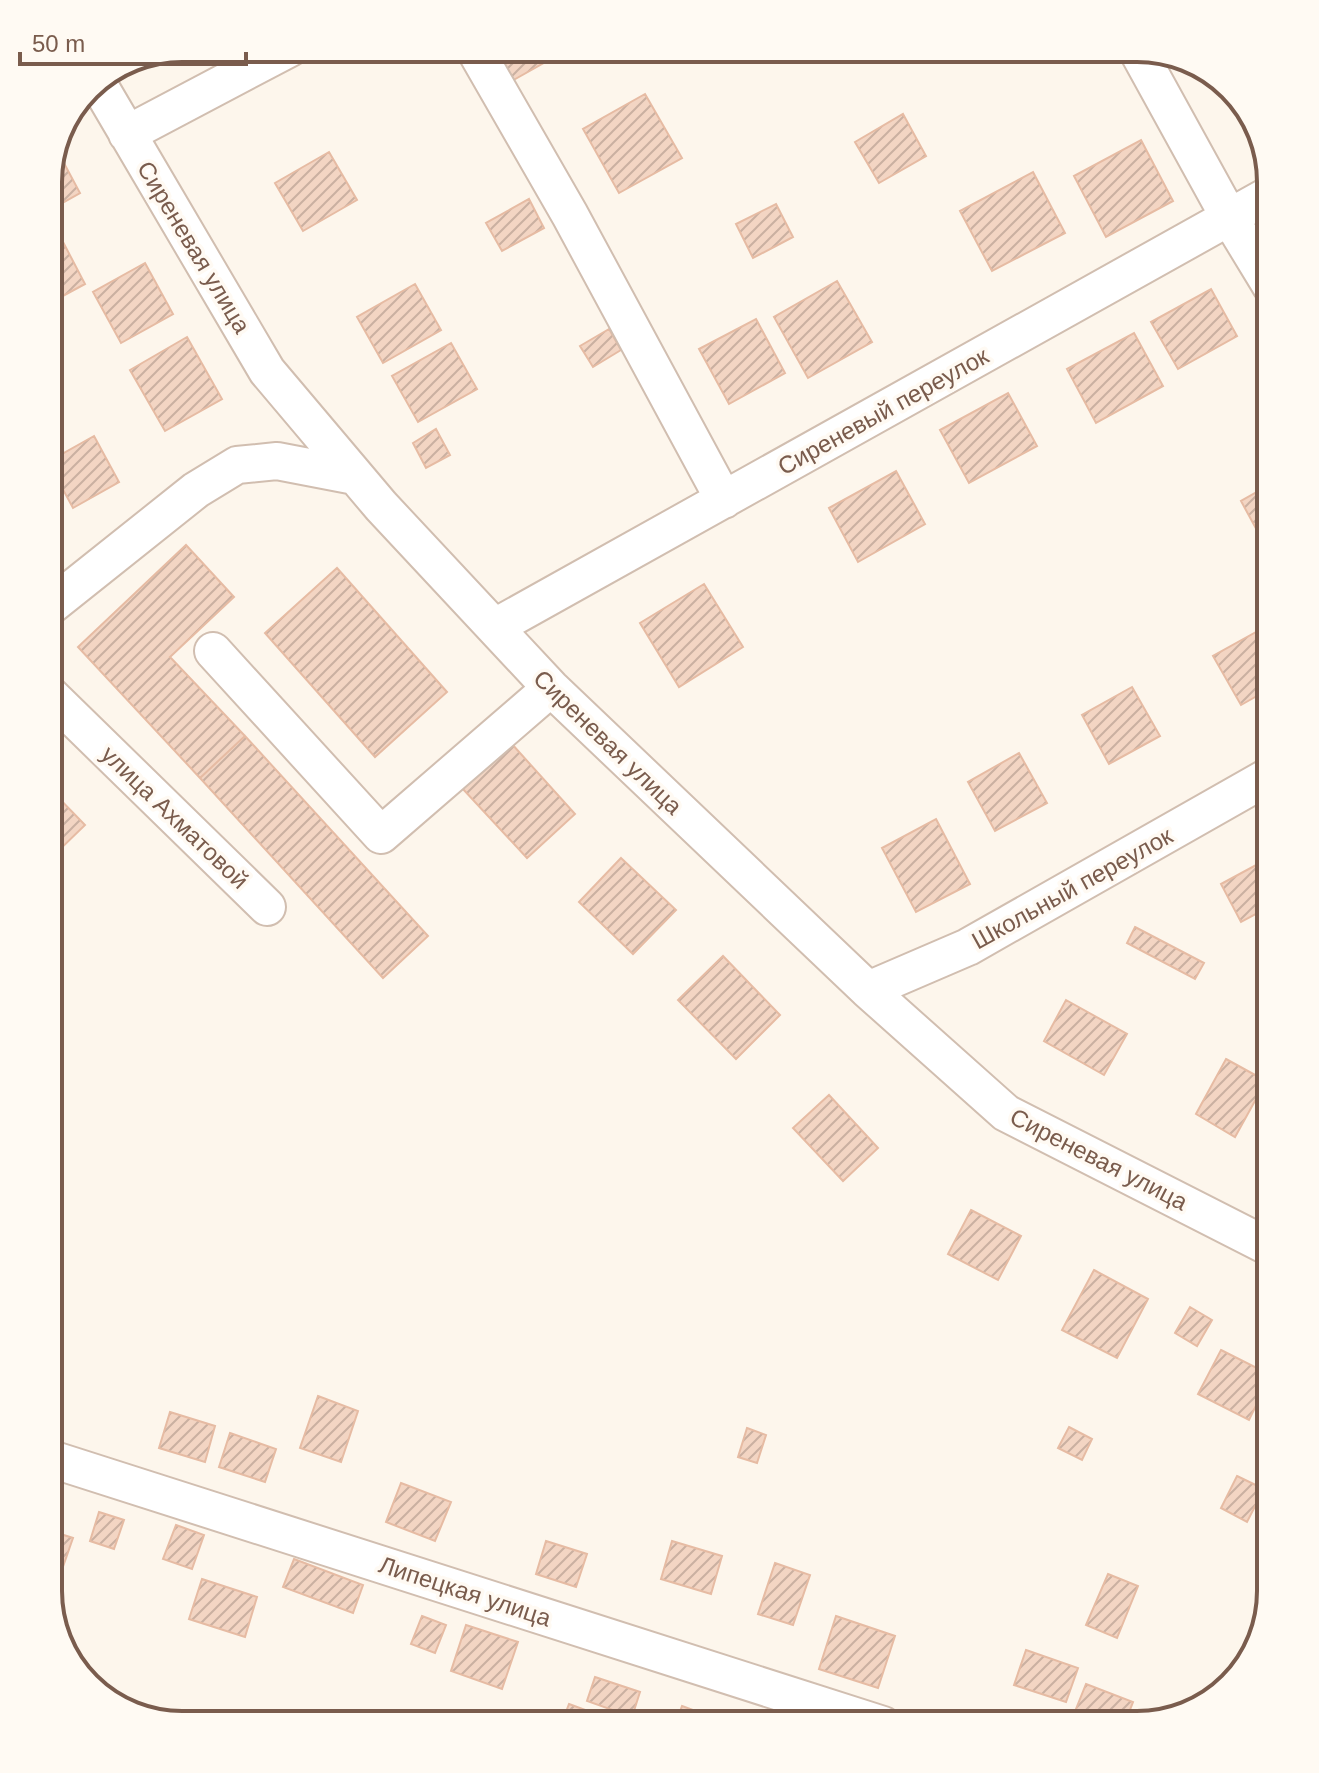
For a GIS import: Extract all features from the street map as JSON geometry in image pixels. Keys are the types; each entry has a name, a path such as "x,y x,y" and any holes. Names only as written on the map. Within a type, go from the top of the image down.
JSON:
{"street":[{"path":"127,134 263,62"},
{"path":"482,62 570,215 724,500"},
{"path":"1144,62 1257,263"},
{"name":"Сиреневая улица","path":"103,92 267,371 355,476 551,688 868,990 1006,1113 1257,1241"},
{"name":"Сиреневый переулок","path":"495,627 1257,202"},
{"path":"62,597 196,490 237,465 277,461 355,476"},
{"path":"213,651 381,835 551,688"},
{"name":"улица Ахматовой","path":"62,707 267,907"},
{"name":"Школьный переулок","path":"868,990 968,947 1257,783"},
{"name":"Липецкая улица","path":"62,1462 839,1711"}],"building":[{"path":"499,62 545,62 510,82"},
{"path":"645,94 682,158 619,193 583,129"},
{"path":"903,114 926,156 879,183 855,142"},
{"path":"1141,140 1173,201 1106,237 1074,176"},
{"path":"329,152 357,200 303,231 275,183"},
{"path":"64,163 80,193 62,203"},
{"path":"1033,172 1065,233 992,271 960,211"},
{"path":"529,199 544,228 502,251 486,223"},
{"path":"776,204 793,237 753,258 736,224"},
{"path":"62,243 85,284 62,296"},
{"path":"145,263 173,314 121,343 93,292"},
{"path":"837,281 872,342 808,378 774,317"},
{"path":"415,284 441,330 383,363 357,317"},
{"path":"1211,289 1237,336 1178,369 1151,322"},
{"path":"756,319 785,373 729,404 699,349"},
{"path":"609,329 621,350 593,367 580,346"},
{"path":"1134,333 1163,386 1096,423 1067,369"},
{"path":"187,337 222,399 165,431 130,370"},
{"path":"451,343 477,389 418,422 392,376"},
{"path":"1008,393 1037,446 969,483 940,430"},
{"path":"436,429 450,455 426,468 413,443"},
{"path":"94,436 119,482 73,508 62,488 62,454"},
{"path":"896,471 925,524 858,562 829,508"},
{"path":"1257,492 1257,530 1241,501"},
{"path":"186,545 234,597 170,657 245,736 200,778 78,647"},
{"path":"337,568 447,692 375,757 265,633"},
{"path":"704,584 743,647 679,687 640,623"},
{"path":"1257,631 1257,696 1241,705 1213,656"},
{"path":"1132,687 1160,736 1109,764 1082,715"},
{"path":"245,736 428,936 383,978 200,778"},
{"path":"511,743 575,814 527,858 462,788"},
{"path":"1019,753 1047,803 995,831 968,782"},
{"path":"62,801 85,825 62,847"},
{"path":"936,819 970,884 916,912 882,848"},
{"path":"621,858 676,910 633,954 579,902"},
{"path":"1257,865 1257,913 1241,922 1221,884"},
{"path":"1135,927 1204,963 1195,979 1127,943"},
{"path":"723,956 780,1015 736,1059 678,1000"},
{"path":"1066,1000 1127,1034 1104,1075 1044,1041"},
{"path":"1226,1059 1257,1076 1257,1097 1235,1137 1196,1114"},
{"path":"829,1095 878,1148 843,1181 793,1128"},
{"path":"971,1210 1021,1236 998,1280 948,1254"},
{"path":"1094,1270 1148,1299 1117,1358 1062,1330"},
{"path":"1190,1307 1212,1320 1197,1346 1175,1333"},
{"path":"1221,1350 1257,1368 1257,1404 1249,1420 1198,1394"},
{"path":"318,1396 358,1411 341,1462 300,1448"},
{"path":"170,1412 215,1426 205,1462 159,1448"},
{"path":"1069,1427 1092,1439 1082,1460 1058,1448"},
{"path":"747,1428 766,1435 757,1463 738,1457"},
{"path":"230,1433 276,1449 265,1482 219,1467"},
{"path":"1237,1476 1257,1486 1257,1503 1247,1522 1221,1508"},
{"path":"401,1483 451,1502 435,1541 386,1522"},
{"path":"99,1512 124,1520 114,1549 90,1541"},
{"path":"176,1525 204,1535 192,1569 163,1559"},
{"path":"62,1534 73,1538 62,1570"},
{"path":"546,1541 587,1554 576,1587 536,1574"},
{"path":"672,1541 722,1556 711,1594 661,1579"},
{"path":"294,1559 363,1585 353,1613 283,1587"},
{"path":"775,1563 810,1575 793,1625 758,1614"},
{"path":"1108,1574 1138,1586 1117,1638 1086,1625"},
{"path":"202,1579 257,1597 245,1637 189,1619"},
{"path":"422,1616 446,1625 435,1653 411,1644"},
{"path":"836,1616 895,1636 878,1688 819,1669"},
{"path":"466,1625 518,1642 502,1689 451,1671"},
{"path":"1026,1650 1078,1668 1066,1702 1014,1685"},
{"path":"595,1677 640,1692 634,1711 615,1711 587,1701"},
{"path":"1086,1684 1133,1702 1129,1711 1075,1711"},
{"path":"569,1704 588,1711 566,1711"}]}
